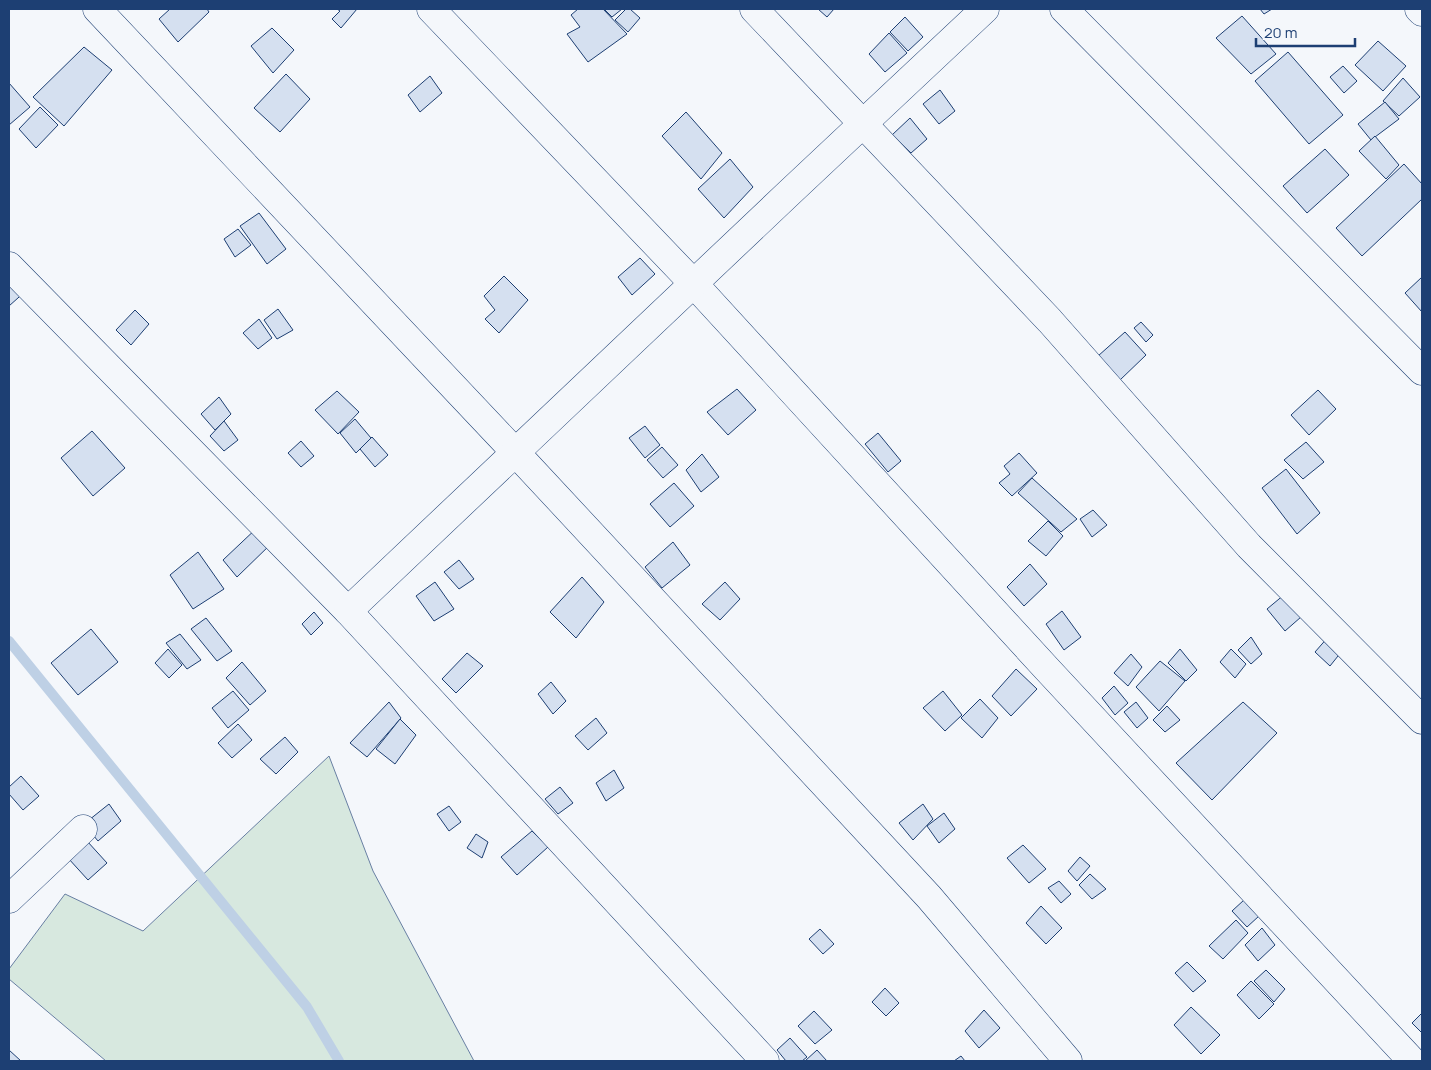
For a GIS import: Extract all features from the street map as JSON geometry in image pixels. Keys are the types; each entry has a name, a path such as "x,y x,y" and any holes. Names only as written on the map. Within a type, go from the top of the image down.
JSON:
{"street":[{"path":"96,9 516,453 929,896 1068,1061"},
{"path":"431,9 694,284 1047,669 1412,1061"},
{"path":"754,9 1050,321 1250,546 1422,720"},
{"path":"348,611 789,192 985,9"},
{"path":"1064,9 1422,371"},
{"path":"1419,9 1422,12"},
{"path":"9,266 348,611 765,1061"},
{"path":"9,899 82,829"}],"shaded area":[{"path":"329,756 373,871 474,1061 106,1061 9,979 9,969 65,894 143,931"}],"building":[{"path":"170,9 207,9 209,12 178,42 159,19"},
{"path":"337,9 357,9 341,28 332,19 340,11"},
{"path":"578,9 603,9 627,34 588,62 567,34 580,27 571,15"},
{"path":"604,9 622,9 612,17"},
{"path":"626,9 630,9 640,18 628,32 615,20"},
{"path":"818,9 834,9 827,17"},
{"path":"1260,9 1272,9 1264,14"},
{"path":"1242,16 1276,54 1251,74 1216,38"},
{"path":"905,17 923,37 908,51 890,32"},
{"path":"272,28 294,50 273,73 251,46"},
{"path":"889,33 907,53 885,72 869,54"},
{"path":"1378,41 1406,66 1383,91 1355,65"},
{"path":"84,47 112,70 64,126 33,97"},
{"path":"1288,52 1343,115 1309,144 1255,81"},
{"path":"1343,66 1357,81 1344,93 1330,77"},
{"path":"286,74 310,99 280,132 254,108"},
{"path":"430,76 442,93 420,112 408,95"},
{"path":"1403,78 1420,97 1399,116 1383,101"},
{"path":"9,83 30,107 9,125"},
{"path":"940,90 955,111 939,124 923,104"},
{"path":"1385,102 1399,119 1371,140 1358,124"},
{"path":"40,107 58,125 36,148 19,129"},
{"path":"686,112 722,153 701,179 662,136"},
{"path":"910,118 927,139 911,153 892,135"},
{"path":"1375,136 1399,165 1386,179 1359,151"},
{"path":"1325,149 1349,175 1307,213 1283,186"},
{"path":"730,159 753,187 724,218 698,189"},
{"path":"1404,164 1422,184 1422,199 1362,256 1336,228"},
{"path":"259,213 286,249 267,264 240,226"},
{"path":"238,229 251,245 235,257 224,239"},
{"path":"640,258 655,274 632,295 618,277"},
{"path":"9,267 28,289 9,306"},
{"path":"504,276 528,300 499,333 485,319 495,310 484,296"},
{"path":"1422,277 1422,312 1405,293"},
{"path":"278,309 293,330 277,339 264,320"},
{"path":"135,310 149,324 131,345 116,330"},
{"path":"259,319 272,338 258,349 243,333"},
{"path":"1141,322 1153,335 1146,342 1134,328"},
{"path":"1125,332 1146,355 1120,380 1098,356"},
{"path":"737,389 756,410 728,435 707,412"},
{"path":"1318,390 1336,409 1309,435 1291,415"},
{"path":"337,391 359,412 338,434 315,410"},
{"path":"219,397 231,414 215,430 201,414"},
{"path":"355,419 371,438 356,453 340,433"},
{"path":"224,421 238,440 224,451 210,436"},
{"path":"645,426 660,445 645,458 629,438"},
{"path":"92,431 125,468 93,496 61,458"},
{"path":"878,433 901,461 888,472 865,444"},
{"path":"372,437 388,455 375,467 360,449"},
{"path":"301,441 314,456 301,467 288,453"},
{"path":"1306,442 1324,462 1303,479 1284,460"},
{"path":"662,447 678,465 663,478 647,460"},
{"path":"1019,453 1037,473 1012,496 999,483 1010,474 1004,466"},
{"path":"702,454 719,477 701,492 686,470"},
{"path":"1286,469 1320,513 1297,534 1262,488"},
{"path":"1032,478 1077,519 1061,532 1018,493"},
{"path":"674,483 694,506 670,527 650,504"},
{"path":"1093,510 1107,525 1092,537 1080,519"},
{"path":"1048,521 1063,536 1046,556 1028,541"},
{"path":"259,526 273,542 237,577 223,560"},
{"path":"673,542 690,565 662,588 645,567"},
{"path":"198,552 224,589 193,609 170,575"},
{"path":"459,560 474,579 459,589 444,572"},
{"path":"1030,564 1047,584 1024,606 1007,587"},
{"path":"582,577 604,602 576,638 550,612"},
{"path":"435,582 454,609 434,621 416,596"},
{"path":"725,582 740,599 720,620 702,604"},
{"path":"1285,594 1301,617 1285,631 1267,609"},
{"path":"1062,611 1081,637 1064,650 1046,624"},
{"path":"314,612 323,623 311,635 302,624"},
{"path":"206,618 232,651 217,661 191,629"},
{"path":"91,629 118,662 78,695 51,663"},
{"path":"180,634 201,660 187,669 166,643"},
{"path":"1329,636 1342,651 1330,666 1315,652"},
{"path":"1251,637 1262,654 1251,664 1238,650"},
{"path":"168,649 182,665 169,678 155,663"},
{"path":"1180,649 1197,670 1186,681 1168,663"},
{"path":"1231,649 1246,664 1235,678 1220,662"},
{"path":"467,653 483,666 456,693 442,679"},
{"path":"1131,654 1142,667 1128,686 1114,673"},
{"path":"1160,661 1185,681 1159,711 1136,687"},
{"path":"242,662 266,691 250,705 226,678"},
{"path":"1016,669 1037,689 1011,716 992,696"},
{"path":"551,682 566,701 553,714 538,694"},
{"path":"1114,686 1128,703 1115,715 1102,698"},
{"path":"233,691 249,710 228,728 212,708"},
{"path":"943,691 962,715 945,731 923,708"},
{"path":"980,699 998,718 982,738 961,718"},
{"path":"389,702 401,718 367,757 350,743"},
{"path":"1136,702 1148,718 1137,728 1124,712"},
{"path":"1243,702 1277,733 1212,800 1176,763"},
{"path":"1167,706 1180,720 1165,732 1153,720"},
{"path":"596,718 607,733 588,750 575,736"},
{"path":"400,719 416,735 395,764 376,749"},
{"path":"238,724 252,740 232,758 218,743"},
{"path":"285,737 298,752 276,774 260,759"},
{"path":"614,770 624,788 606,801 596,783"},
{"path":"21,776 39,796 23,810 9,794 9,787"},
{"path":"560,787 573,803 558,814 545,799"},
{"path":"109,804 121,821 98,841 84,824"},
{"path":"923,804 933,819 913,840 899,823"},
{"path":"449,806 461,822 449,831 437,814"},
{"path":"944,813 955,829 939,843 927,826"},
{"path":"532,831 548,847 517,875 501,857"},
{"path":"476,834 488,842 482,858 467,848"},
{"path":"87,841 107,863 88,880 68,858"},
{"path":"1023,845 1046,869 1029,883 1007,858"},
{"path":"1080,857 1090,866 1077,881 1068,871"},
{"path":"1090,874 1106,889 1092,899 1079,885"},
{"path":"1059,881 1071,894 1061,903 1048,888"},
{"path":"1244,900 1259,916 1247,927 1232,911"},
{"path":"1041,906 1062,928 1046,944 1026,923"},
{"path":"1236,920 1248,933 1223,959 1209,946"},
{"path":"1262,928 1275,945 1258,961 1245,945"},
{"path":"820,929 834,944 823,954 809,939"},
{"path":"1187,962 1206,981 1193,992 1175,973"},
{"path":"1266,970 1285,989 1274,1002 1254,981"},
{"path":"1251,981 1274,1004 1259,1019 1237,995"},
{"path":"885,988 899,1003 886,1016 872,1002"},
{"path":"1191,1007 1220,1035 1201,1054 1174,1025"},
{"path":"984,1010 1000,1028 979,1048 965,1031"},
{"path":"814,1011 832,1030 815,1044 798,1026"},
{"path":"1422,1013 1422,1033 1412,1023"},
{"path":"790,1038 807,1057 802,1061 786,1061 777,1050"},
{"path":"9,1050 21,1061 9,1061"},
{"path":"817,1050 827,1061 805,1061"},
{"path":"961,1056 965,1061 954,1061"}],"waterway":[{"path":"9,641 307,1007 339,1061"}]}
